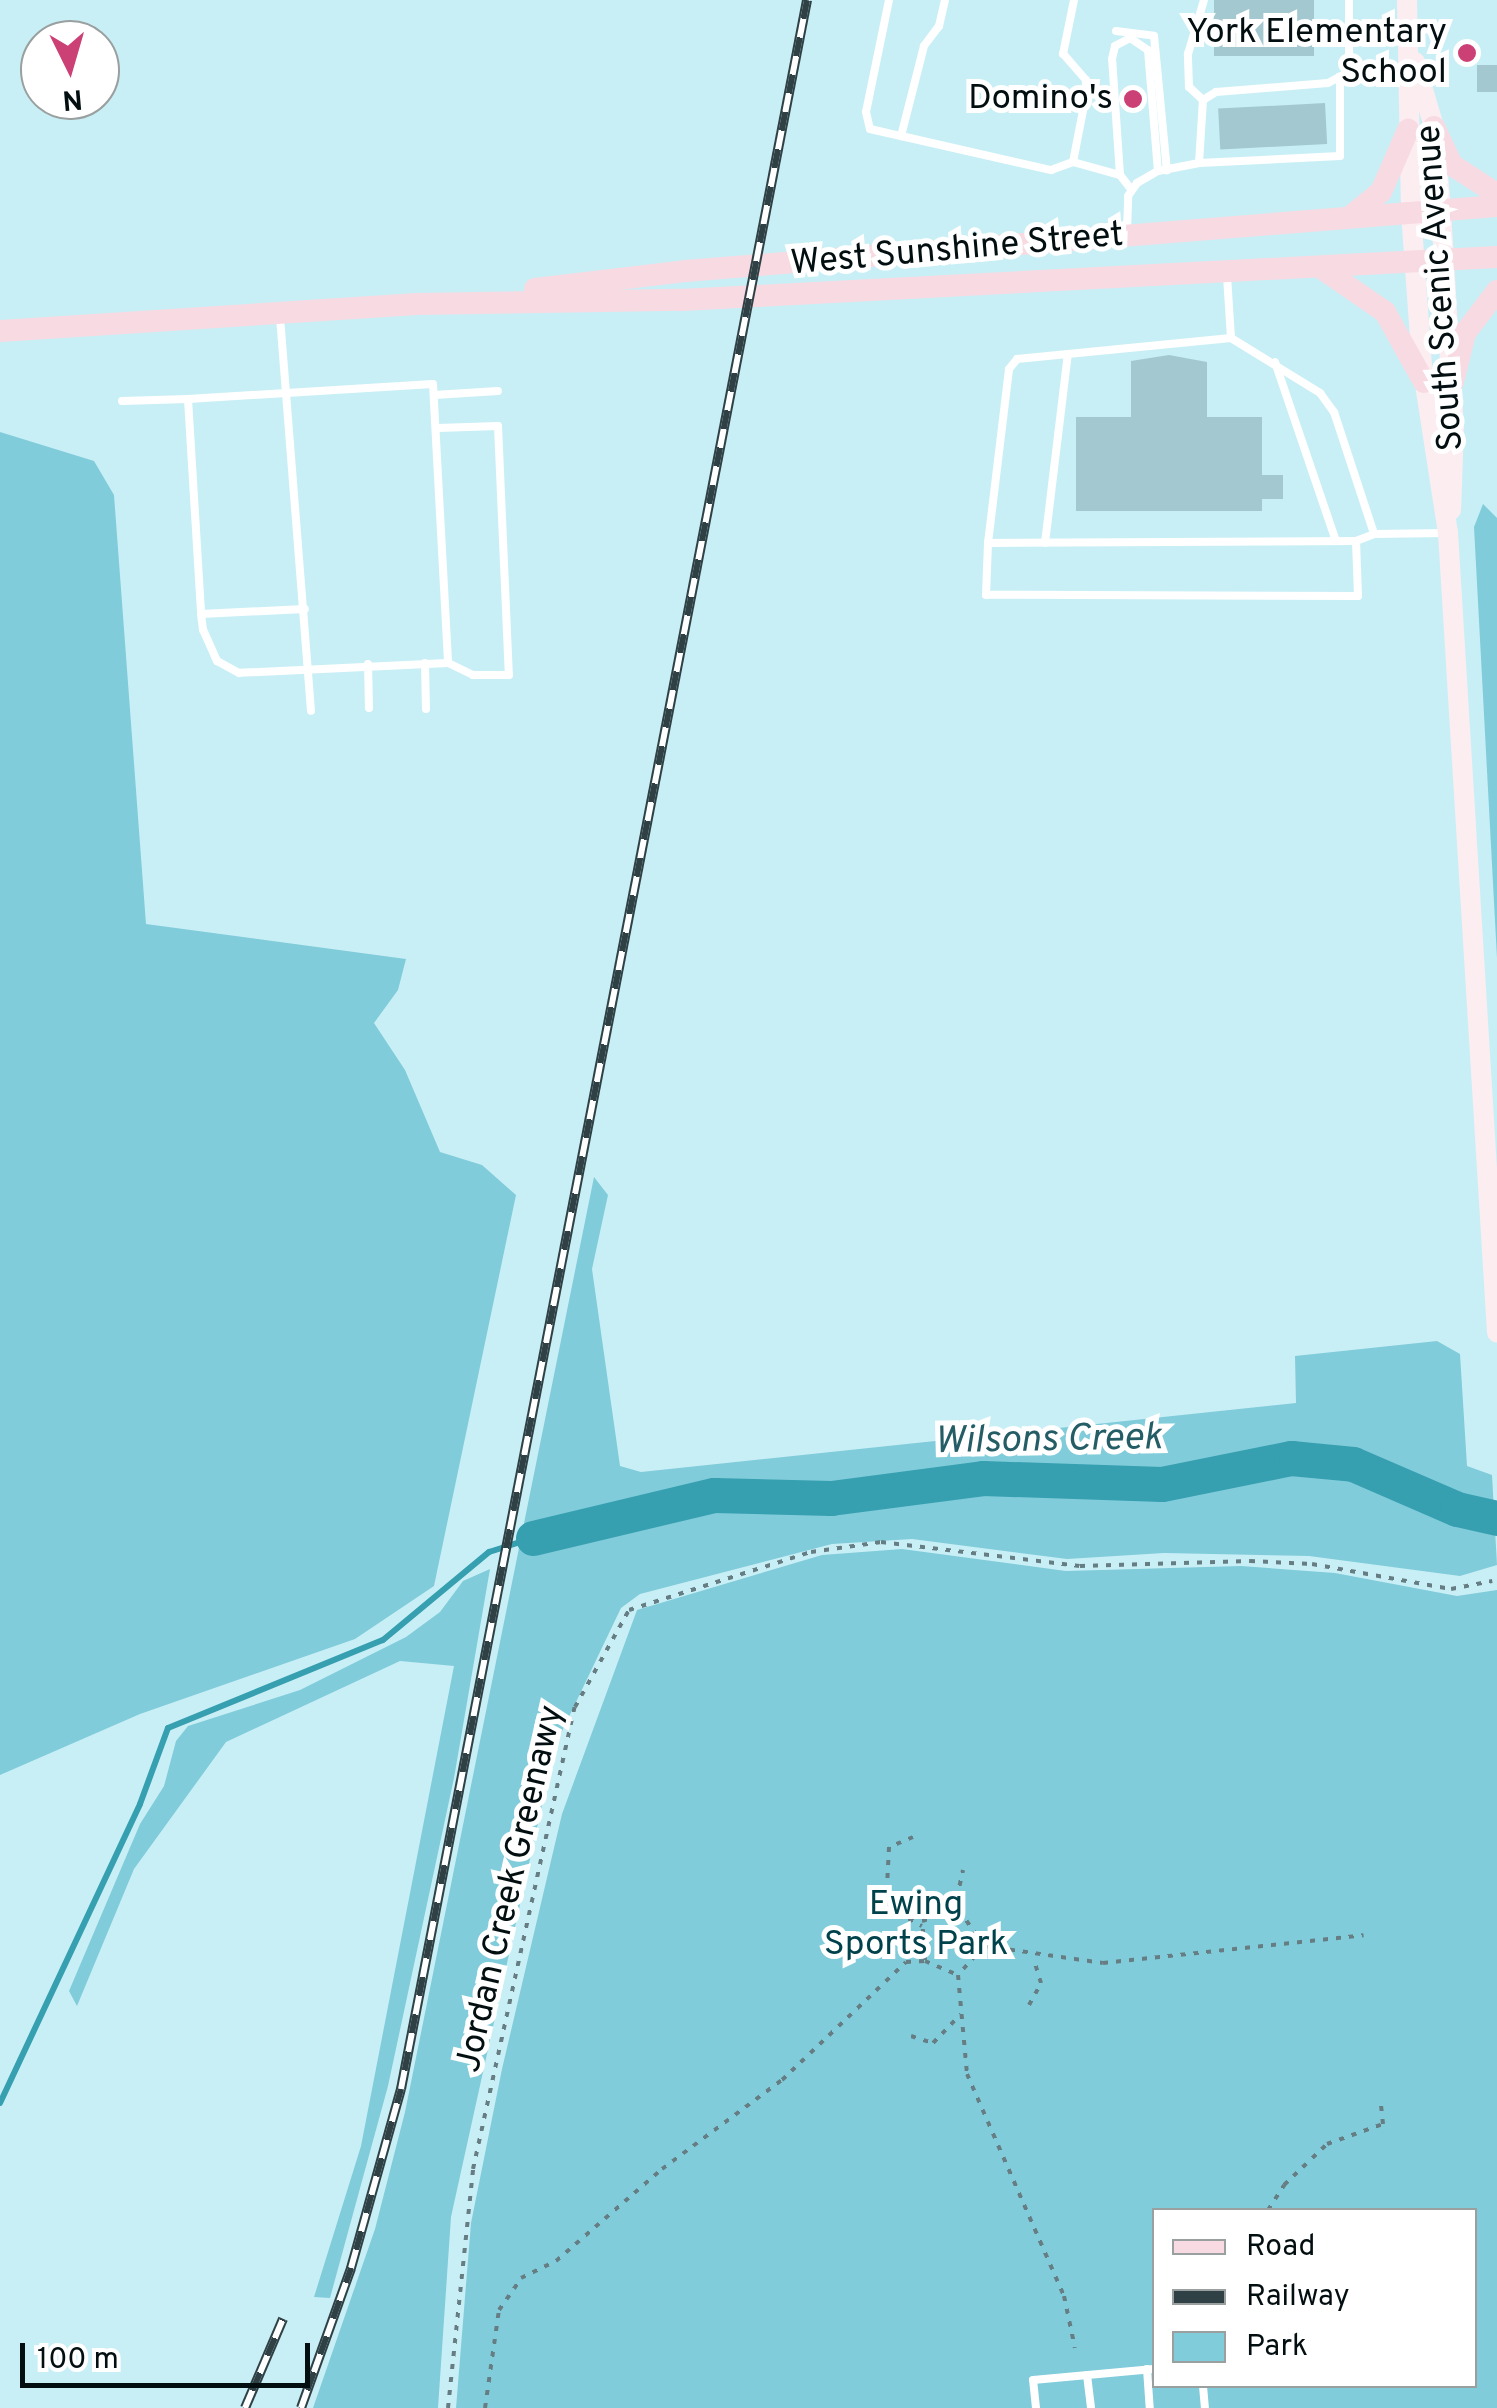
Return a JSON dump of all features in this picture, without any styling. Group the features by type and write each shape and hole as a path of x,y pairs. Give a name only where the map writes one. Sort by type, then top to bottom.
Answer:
{"main road":[{"name":"South Scenic Avenue","path":"1406,0 1414,264 1424,382 1448,533"},
{"name":"South Scenic Avenue","path":"1410,42 1434,128 1441,210 1452,382 1448,533 1497,1332"},
{"path":"1434,128 1452,165 1497,194"},
{"path":"1336,220 1364,210 1381,192 1408,130"},
{"name":"West Sunshine Street","path":"418,304 685,270 823,263 1497,206"},
{"name":"West Sunshine Street","path":"0,332 418,304 681,300 1497,258"},
{"path":"1316,267 1373,300 1406,341 1424,382"},
{"path":"1452,382 1466,333 1497,291"}],"lane":[{"path":"889,0 866,112 870,129 1052,170 1073,162 1120,175"},
{"path":"901,136 924,46 939,26 945,0"},
{"path":"1073,162 1086,80 1063,54 1074,0"},
{"path":"1200,163 1203,100 1190,86 1188,54 1204,0"},
{"path":"1203,100 1216,92 1340,78 1349,72 1349,0"},
{"path":"1116,31 1154,36 1162,170"},
{"path":"1126,236 1131,189 1120,175 1112,60 1115,46 1130,38 1148,50 1162,170"},
{"path":"1351,44 1410,42"},
{"path":"1131,189 1162,170 1200,163 1340,156 1340,78"},
{"path":"1227,271 1231,338"},
{"path":"280,312 311,711"},
{"path":"1356,541 1358,596 986,595 988,543 1009,369 1017,359 1231,338 1320,393 1334,412 1374,534"},
{"path":"1045,543 1068,354"},
{"path":"1275,362 1336,541"},
{"path":"122,402 434,384 448,663"},
{"path":"434,395 498,391"},
{"path":"188,398 201,614 217,661 239,673 448,663 472,675 509,676 498,426 438,428"},
{"path":"988,543 1356,541 1374,534 1448,533"},
{"path":"201,614 306,609"},
{"path":"426,663 426,710"},
{"path":"368,664 369,708"},
{"path":"1036,2408 1033,2380 1151,2369 1150,2408"},
{"path":"1087,2375 1091,2408"}],"path":[{"name":"Jordan Creek Greenawy","path":"448,2408 473,2169 575,1708 629,1610 811,1552 881,1542 1080,1566 1250,1561 1312,1564 1451,1589 1492,1582"},
{"path":"914,1837 889,1847 886,1906 922,1926"},
{"path":"954,1911 963,1870"},
{"path":"922,1926 954,1911"},
{"path":"954,1911 984,1946 1103,1963 1363,1935"},
{"path":"922,1926 925,1961"},
{"path":"984,1946 958,1975 966,2074 1064,2296 1075,2348"},
{"path":"1029,2004 1041,1983 1034,1960"},
{"path":"485,2408 499,2310 521,2278 556,2261 662,2169 782,2080 906,1962 925,1961 958,1975"},
{"path":"911,2036 933,2043 962,2014"},
{"path":"1269,2208 1284,2185 1327,2144 1382,2124 1381,2105"}],"green space":[{"path":"0,432 94,461 114,495 146,924 406,959 398,990 374,1023 405,1070 440,1152 482,1165 516,1195 434,1586 355,1639 140,1714 0,1775"},
{"path":"1483,504 1497,518 1497,958 1474,527"},
{"path":"594,1177 608,1195 592,1269 620,1466 641,1472 1296,1403 1295,1356 1437,1341 1460,1354 1467,1466 1492,1475 1497,1565 1460,1576 1309,1556 1164,1553 1067,1559 912,1539 832,1544 640,1594 621,1608 555,1746 451,2217 438,2408 313,2408 375,2229 405,2112"},
{"name":"Ewing Sports Park","path":"902,1549 1066,1571 1241,1566 1335,1573 1457,1596 1497,1590 1497,2408 456,2408 471,2223 502,2069 562,1814 637,1610 822,1555"},
{"path":"490,1569 454,1778 388,2086 330,2298 314,2297 361,2146 454,1666 400,1661 226,1742 134,1869 77,2006 69,1991 140,1824 164,1786 176,1741 188,1726 300,1690 406,1637 440,1612 463,1581"}],"building":[{"path":"1214,0 1314,0 1314,56 1214,56"},
{"path":"1477,65 1497,65 1497,92 1477,92"},
{"path":"1325,103 1327,144 1220,150 1218,109"},
{"path":"1169,355 1207,362 1207,417 1262,417 1262,475 1283,475 1283,499 1262,499 1262,511 1076,511 1076,417 1131,417 1131,361"}],"waterway":[{"name":"Wilsons Creek","path":"533,1538 714,1495 831,1498 983,1478 1162,1484 1291,1458 1353,1464 1457,1509 1497,1518"},
{"path":"0,2103 140,1804 168,1728 383,1640 489,1552 533,1538"}],"railway":[{"path":"301,2408 351,2268 401,2089 807,0"},
{"path":"245,2408 283,2319"}],"place":[{"name":"York Elementary School","path":"1467,53"},
{"name":"Domino's","path":"1133,99"}]}
